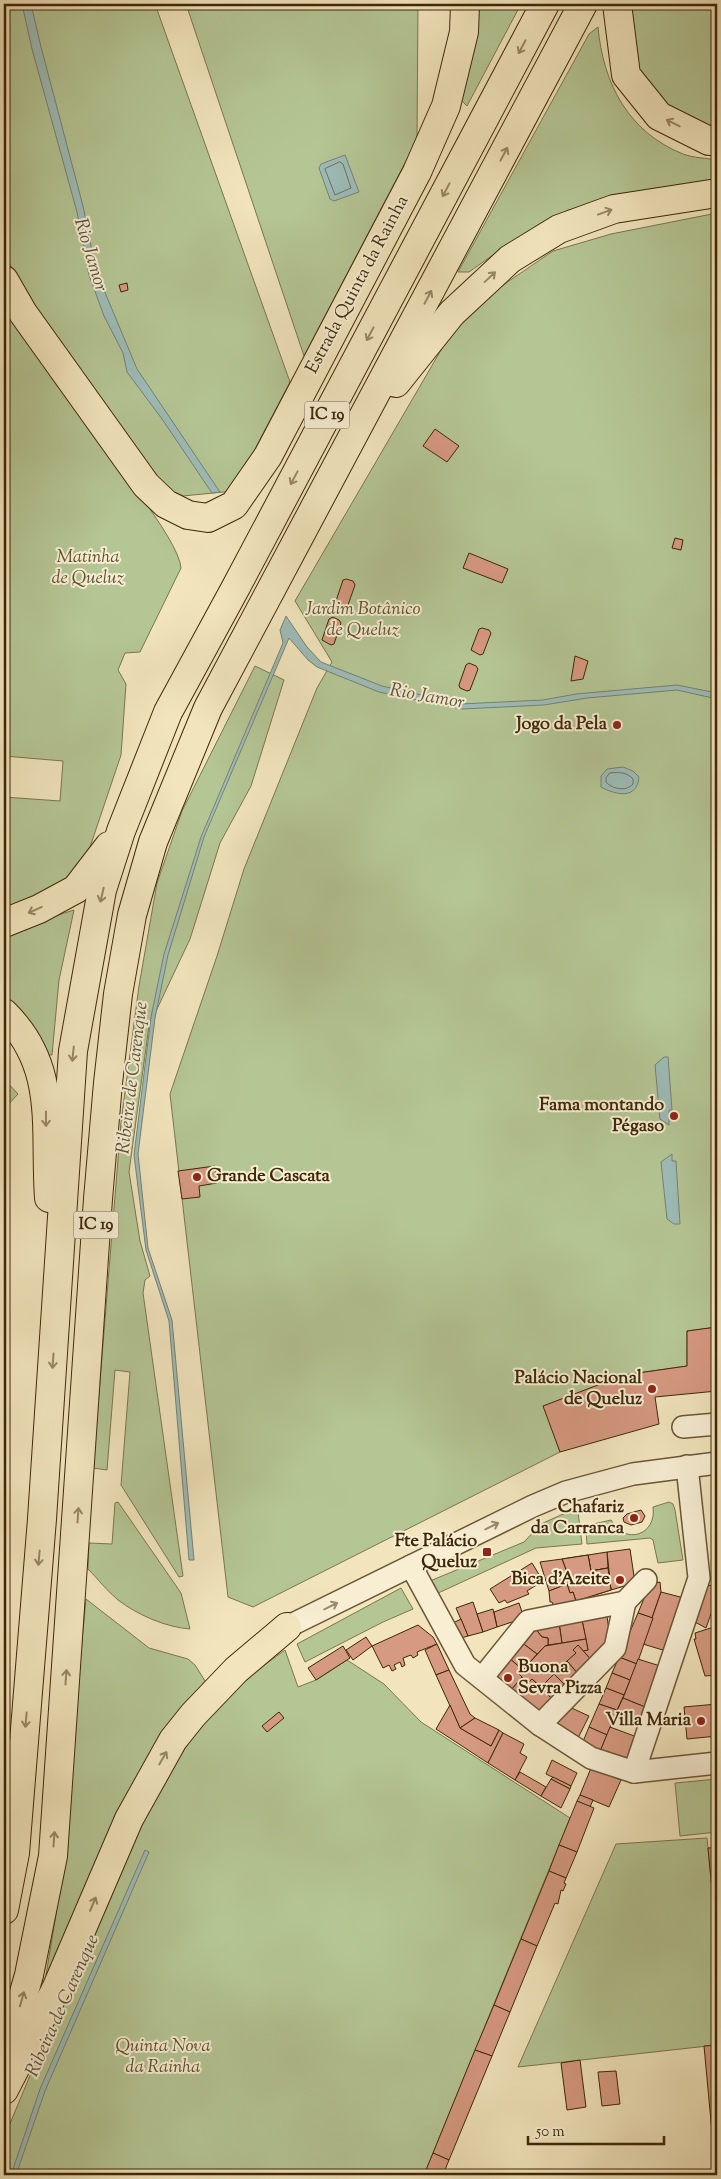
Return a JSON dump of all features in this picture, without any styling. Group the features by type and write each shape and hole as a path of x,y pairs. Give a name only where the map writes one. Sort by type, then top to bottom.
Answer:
{"main road":[{"name":"Estrada Quinta da Rainha","path":"4,280 23,313 146,485 166,504 188,515 208,518 234,505 268,456 417,172 446,106 464,32 465,4"},
{"name":"IC 19","path":"4,1910 15,1854 42,1520 72,1052 102,890 121,831 168,712 545,4"},
{"name":"IC 19","path":"4,2062 29,1975 53,1856 100,1170 118,994 132,915 152,842 208,708 583,4"},
{"path":"617,4 626,75 659,116 708,141 717,141"},
{"path":"356,433 452,313 510,259 559,229 614,208 717,193"},
{"path":"4,923 39,909 76,888 121,831"},
{"path":"4,1012 28,1042 36,1056 46,1092 46,1160 56,1312"},
{"path":"4,2090 56,1989 130,1819 173,1740 193,1715 236,1670 287,1627"}],"street":[{"path":"683,1427 717,1424"},
{"path":"287,1627 532,1506 566,1492 633,1474 717,1463"},
{"path":"634,1772 699,1578 686,1466"},
{"path":"411,1566 464,1665 540,1725 591,1758 634,1772 717,1763"},
{"path":"540,1725 614,1648 625,1602 646,1580"},
{"path":"482,1678 528,1620 625,1602"}],"green space":[{"path":"4,4 155,4 290,382 233,491 183,496 158,485 22,287 4,253"},
{"path":"186,4 418,4 417,140 304,356"},
{"path":"476,4 521,4 467,106 461,100"},
{"path":"625,4 717,4 717,131 686,121 651,94 640,79"},
{"path":"598,27 601,48 613,86 633,119 647,133 664,145 683,154 717,160 717,182 568,210 514,240 469,272 458,272 589,34"},
{"name":"Jardim Botânico de Queluz","path":"717,213 717,1327 687,1331 687,1366 624,1375 544,1406 560,1452 253,1607 228,1597 170,1094 217,956 244,869 317,688 332,662 295,601 448,338 487,296 553,251 611,234"},
{"name":"Matinha de Queluz","path":"4,291 57,378 100,442 157,519 169,538 181,568 140,652 125,653 118,670 126,684 121,755 89,850 70,877 46,894 4,911 4,797 60,801 63,761 4,756"},
{"path":"255,666 284,680 251,786 220,843 190,939 149,1026 129,1172 140,1241 150,1276 145,1280 143,1293 183,1576 179,1577 121,1485 130,1372 115,1370 107,1470 93,1468 121,1122 139,986 157,883 182,811"},
{"path":"74,910 59,980 52,1055 48,1055 4,1002 4,932"},
{"path":"4,1079 18,1094 4,1109"},
{"path":"118,1502 181,1593 190,1629 171,1626 134,1611 114,1596 88,1569 89,1543 112,1544 115,1503"},
{"path":"669,1502 673,1504 675,1510 683,1560 658,1563 653,1540 650,1538 587,1544 586,1531 589,1525 611,1520 624,1533 631,1535 639,1534 650,1524 653,1517 653,1507"},
{"path":"572,1510 578,1512 582,1544 536,1548 436,1594 430,1581 524,1542 541,1524"},
{"path":"401,1588 413,1609 383,1622 305,1662 297,1644"},
{"path":"86,1599 149,1648 188,1659 195,1665 207,1684 51,1973 46,1975 56,1914"},
{"name":"Quinta Nova da Rainha","path":"285,1650 298,1687 316,1680 347,1660 384,1684 421,1722 570,1818 424,2175 4,2175 4,2138 64,1994 159,1787 192,1738 228,1695"},
{"path":"717,1779 717,1832 680,1836 675,1783"},
{"path":"707,1838 717,1942 717,2045 518,2067 616,1844"}],"water":[{"name":"Rio Jamor","path":"22,4 31,4 83,206 96,271 137,369 220,492 212,493 162,419 127,372 123,353 104,316 89,275 77,212 32,49"},
{"path":"345,155 359,192 334,201 330,199 319,168 321,164"},
{"name":"Rio Jamor","path":"286,616 307,647 321,662 382,686 461,704 543,700 576,694 677,685 717,693 717,699 677,690 587,698 544,705 462,709 379,692 317,667 308,660 289,638 204,837 168,955 155,1018 138,1154 148,1248 172,1320 194,1560 189,1560 169,1321 146,1250 134,1155 151,1017 164,954 201,837 283,643 280,630"},
{"path":"623,767 633,771 639,777 634,789 625,794 601,787 601,776 607,769"},
{"path":"664,1057 668,1057 672,1110 669,1110 669,1125 660,1119 655,1065"},
{"path":"672,1154 672,1161 676,1161 680,1224 674,1224 667,1219 661,1162"},
{"path":"145,1850 149,1852 45,2091 16,2175 11,2175 40,2089"}],"building":[{"path":"127,283 128,290 121,292 119,285"},
{"path":"435,429 459,446 447,462 423,446"},
{"path":"675,538 683,540 681,550 672,548"},
{"path":"469,553 508,569 502,583 463,568"},
{"path":"343,580 353,581 355,585 348,605 344,606 336,601"},
{"path":"333,617 341,623 334,644 331,645 322,640 329,619"},
{"path":"479,629 489,630 491,633 483,654 480,655 471,650"},
{"path":"575,656 588,661 583,679 571,681"},
{"path":"469,663 478,669 470,690 467,691 460,688 459,685 466,665"},
{"name":"Grande Cascata","path":"215,1166 217,1183 199,1186 200,1197 182,1199 178,1171"},
{"name":"Palácio Nacional de Queluz","path":"717,1327 717,1391 655,1397 659,1424 560,1452 543,1406 624,1375 687,1366 687,1331"},
{"name":"Chafariz da Carranca","path":"641,1510 645,1516 642,1522 631,1525 624,1522 623,1518 627,1514"},
{"path":"630,1549 635,1583 611,1590 607,1552"},
{"path":"607,1552 608,1568 591,1571 588,1555"},
{"path":"588,1555 591,1571 608,1568 611,1590 576,1601 573,1592 570,1593 567,1584 571,1583 562,1559"},
{"path":"588,1555 591,1571 608,1568 611,1590 576,1601 573,1592 570,1593 567,1584 571,1583 562,1559"},
{"path":"562,1559 571,1583 549,1591 540,1562"},
{"path":"532,1563 543,1581 527,1591 529,1594 507,1603 505,1600 499,1603 490,1589"},
{"path":"660,1582 661,1592 652,1618 638,1613 650,1584"},
{"path":"567,1584 570,1593 573,1592 576,1601 555,1608 552,1602 550,1602 549,1591"},
{"path":"717,1584 717,1611 712,1611 706,1628 695,1622 707,1586"},
{"path":"661,1592 684,1598 666,1651 643,1644"},
{"path":"473,1602 483,1632 468,1636 456,1608"},
{"path":"519,1603 524,1618 497,1627 494,1612"},
{"path":"493,1609 497,1627 483,1632 477,1614"},
{"path":"638,1613 653,1618 637,1664 619,1657"},
{"path":"607,1616 611,1645 593,1662 583,1651 588,1650 582,1620"},
{"path":"461,1619 468,1636 458,1639 449,1625"},
{"path":"582,1620 586,1639 562,1643 559,1623"},
{"path":"559,1623 562,1643 548,1645 548,1638 542,1637 534,1627"},
{"path":"418,1625 433,1637 437,1644 417,1652 418,1655 413,1658 411,1655 403,1658 405,1665 402,1667 400,1662 394,1665 396,1669 392,1671 389,1665 383,1668 372,1646"},
{"path":"717,1626 717,1675 705,1676 694,1639 696,1639 695,1633"},
{"path":"534,1627 542,1637 548,1638 548,1645 537,1654 521,1642"},
{"path":"366,1637 372,1646 353,1660 346,1650"},
{"path":"586,1639 588,1650 583,1651 578,1645 573,1650 576,1653 541,1687 532,1679 528,1683 519,1674 545,1646"},
{"path":"521,1642 537,1654 523,1670 509,1658"},
{"path":"437,1644 449,1670 436,1675 425,1650"},
{"path":"578,1645 593,1662 579,1675 567,1661 576,1653 573,1650"},
{"path":"343,1646 350,1658 316,1680 308,1668"},
{"path":"619,1657 637,1664 630,1680 612,1673"},
{"path":"509,1658 523,1670 519,1674 522,1677 512,1689 496,1675"},
{"path":"638,1659 660,1666 645,1707 623,1698"},
{"path":"567,1661 579,1675 567,1687 554,1674"},
{"path":"449,1670 470,1714 475,1718 460,1728 436,1675"},
{"path":"612,1673 630,1680 624,1695 606,1688"},
{"path":"554,1674 567,1687 553,1700 541,1687"},
{"path":"522,1677 528,1683 532,1679 553,1700 539,1713 512,1689"},
{"path":"606,1688 624,1695 617,1710 599,1704"},
{"path":"623,1698 645,1707 639,1724 615,1715"},
{"path":"599,1704 617,1710 607,1735 589,1727"},
{"name":"Villa Maria","path":"717,1704 717,1736 687,1739 684,1707"},
{"path":"450,1705 460,1728 491,1746 499,1730 503,1733 488,1763 436,1729"},
{"path":"565,1705 589,1716 578,1738 555,1727"},
{"path":"279,1712 284,1718 267,1732 262,1726"},
{"path":"475,1718 499,1730 491,1746 460,1728"},
{"path":"589,1727 607,1735 599,1754 582,1744"},
{"path":"610,1727 637,1737 628,1762 599,1754"},
{"path":"503,1733 524,1744 520,1753 527,1757 515,1780 488,1763"},
{"path":"552,1760 577,1773 571,1786 546,1774"},
{"path":"591,1768 621,1780 609,1807 580,1795"},
{"path":"520,1772 546,1787 541,1796 515,1780"},
{"path":"553,1777 571,1786 570,1789 551,1779"},
{"path":"551,1779 570,1789 561,1808 541,1796"},
{"path":"580,1795 593,1800 590,1807 577,1801"},
{"path":"577,1801 594,1808 577,1852 559,1845"},
{"path":"559,1845 577,1852 566,1878 549,1871"},
{"path":"717,1847 717,1942 708,1848"},
{"path":"549,1871 566,1878 564,1883 566,1884 563,1891 561,1890 558,1904 555,1903 537,1946 521,1939"},
{"path":"521,1939 537,1946 510,2012 494,2005"},
{"path":"494,2005 510,2012 492,2056 475,2050"},
{"path":"717,2045 717,2154 714,2154 704,2046"},
{"path":"475,2050 492,2056 449,2160 433,2153"},
{"path":"580,2060 586,2107 567,2110 561,2063"},
{"path":"616,2071 620,2104 602,2106 598,2072"},
{"path":"433,2153 449,2160 443,2175 424,2175"}],"place":[{"name":"Jogo da Pela","path":"617,725"},
{"name":"Fama montando Pégaso","path":"674,1116"},
{"name":"Grande Cascata","path":"197,1177"},
{"name":"Palácio Nacional de Queluz","path":"652,1389"},
{"name":"Chafariz da Carranca","path":"634,1518"},
{"name":"Fte Palácio Queluz","path":"487,1552"},
{"name":"Bica d'Azeite","path":"620,1580"},
{"name":"Buona Sevra Pizza","path":"508,1678"},
{"name":"Villa Maria","path":"701,1721"}],"water label":[{"name":"Ribeira de Carenque","path":"133,1078"},
{"name":"Ribeira de Carenque","path":"63,2006"}]}
